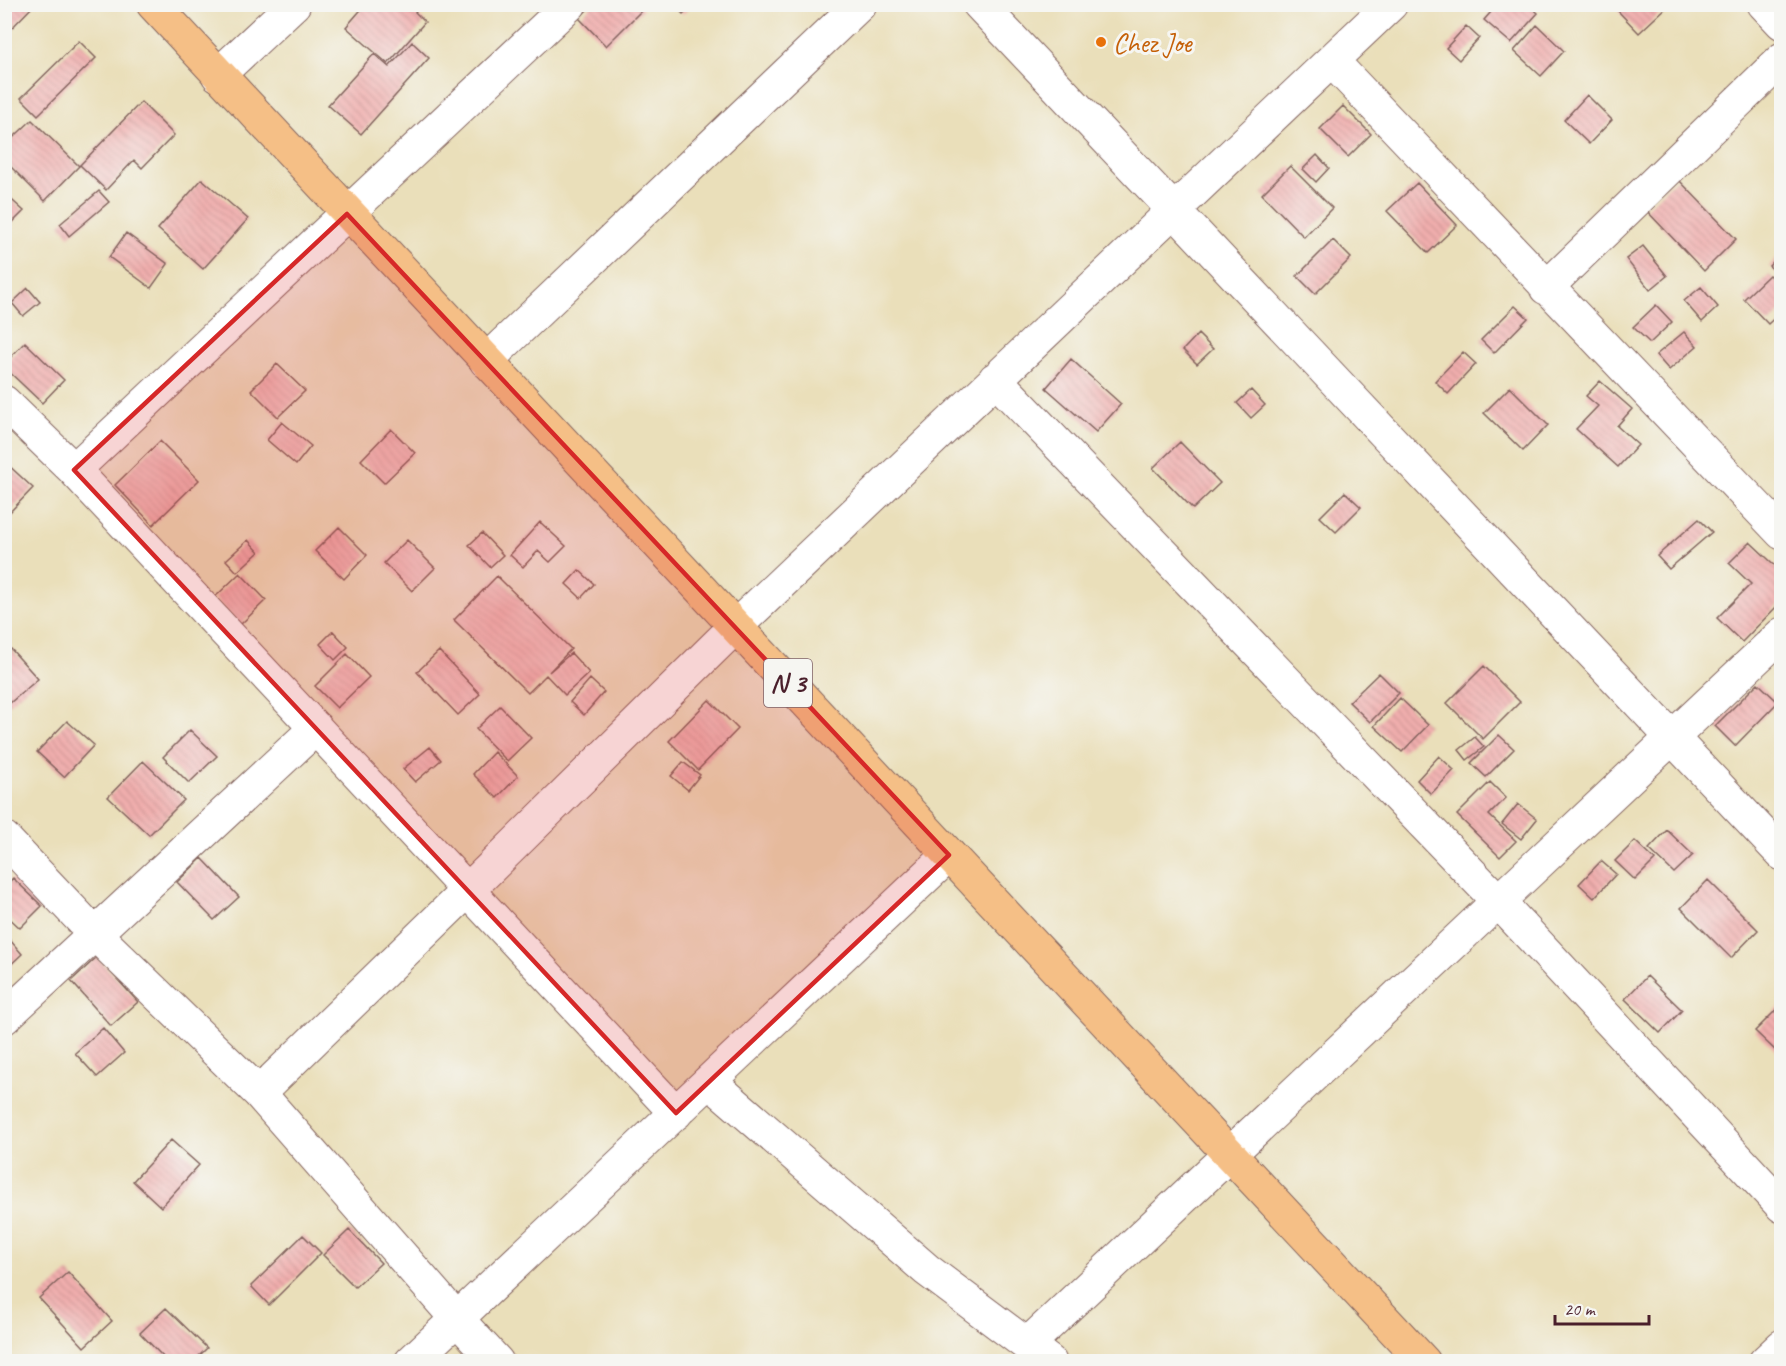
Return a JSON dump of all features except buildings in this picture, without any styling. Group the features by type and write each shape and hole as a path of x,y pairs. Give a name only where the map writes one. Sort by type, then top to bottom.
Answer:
{"main road":[{"name":"N 3","path":"153,4 347,214 1424,1362"}],"street":[{"path":"218,75 294,4"},
{"path":"74,470 570,4"},
{"path":"486,361 860,4"},
{"path":"979,4 1782,854"},
{"path":"259,1093 735,627 1175,211 1390,4"},
{"path":"1764,4 1782,23"},
{"path":"1546,288 1782,59"},
{"path":"1332,61 1782,533"},
{"path":"995,379 1497,900 1782,1206"},
{"path":"4,402 74,470 676,1113"},
{"path":"709,1081 927,1270 1039,1353 1229,1154 1782,634"},
{"path":"4,1018 316,728"},
{"path":"4,838 95,934 259,1093 497,1362"},
{"path":"411,1362 949,855"},
{"path":"1765,1362 1782,1346"}],"highlighted area":[{"path":"347,214 949,855 676,1113 74,470"}],"place":[{"name":"Chez Joe","path":"1101,42"}]}
